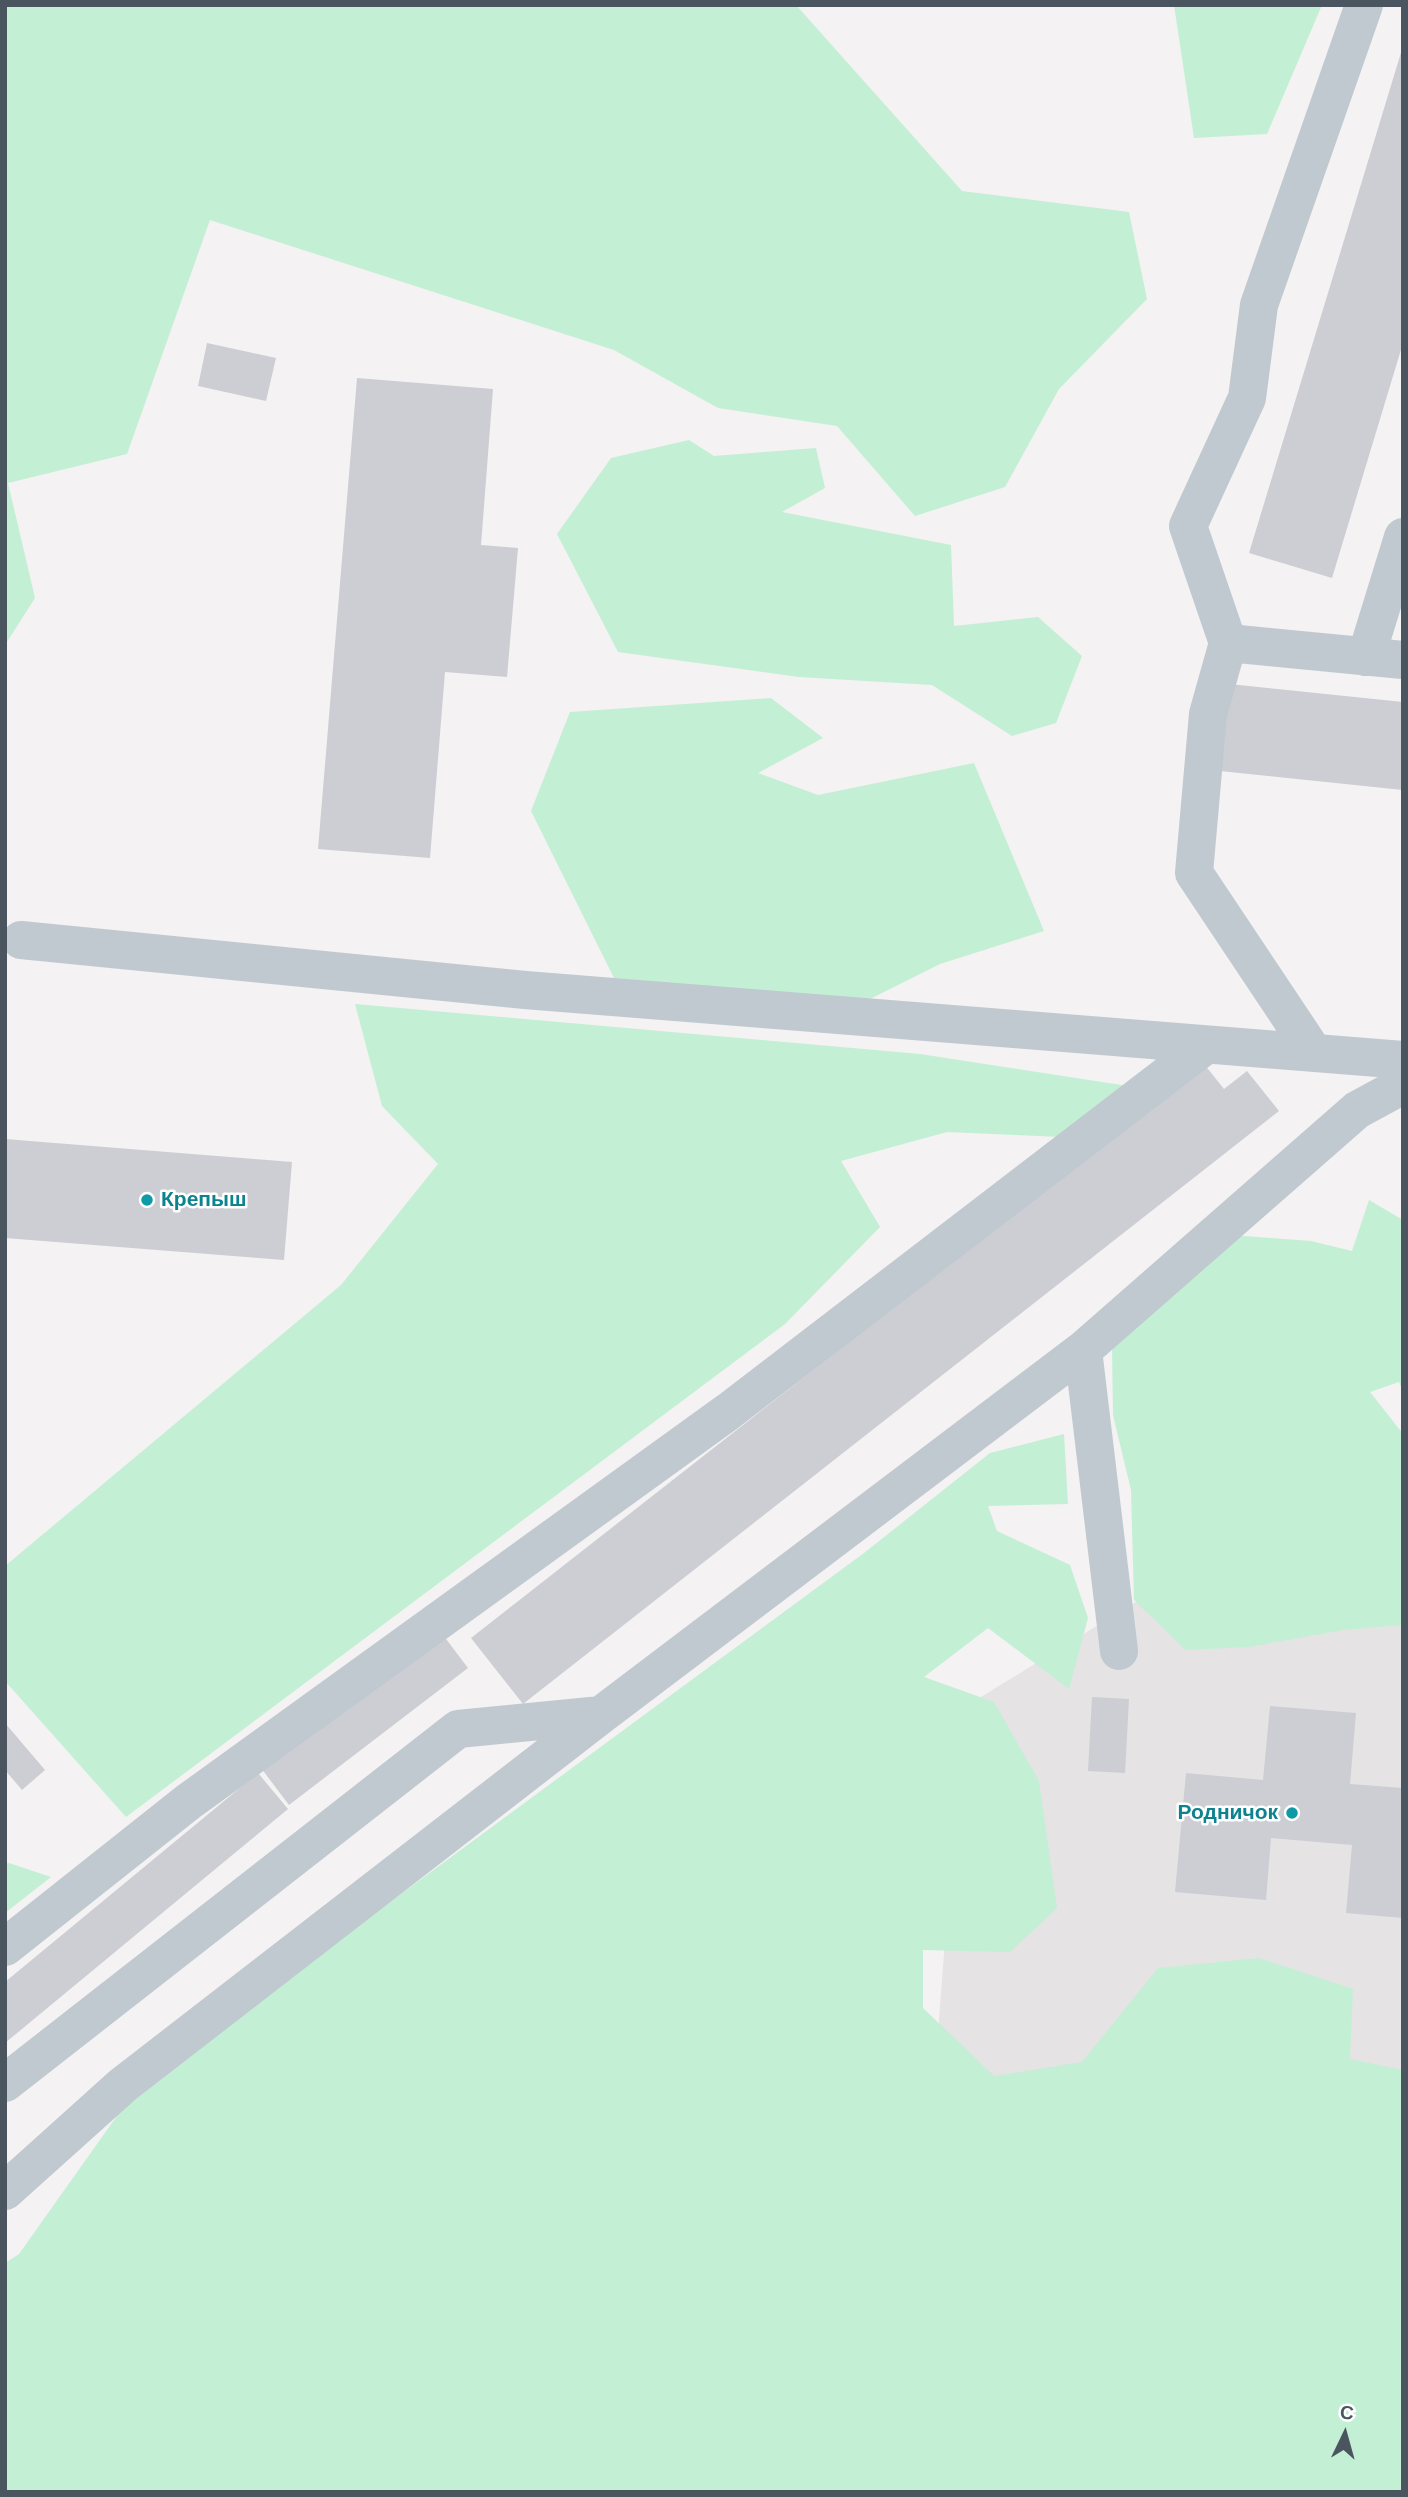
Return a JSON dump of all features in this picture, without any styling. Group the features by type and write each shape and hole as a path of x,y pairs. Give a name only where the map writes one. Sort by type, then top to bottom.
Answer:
{"lane":[{"path":"1314,1052 1194,873 1208,715 1228,643 1188,526 1247,398 1259,305 1364,5"},
{"path":"1366,657 1403,537"},
{"path":"1228,643 1403,660"},
{"path":"21,940 525,990 1403,1060"},
{"path":"5,1947 188,1802 729,1411 1206,1045"},
{"path":"5,2191 123,2085 601,1715 1083,1350 1357,1110 1403,1085"},
{"path":"1083,1350 1119,1651"},
{"path":"5,2083 458,1729 601,1715"}],"shaded area":[{"path":"1403,1438 1403,2191 934,2084 963,1708"}],"green space":[{"path":"5,5 796,5 962,191 1129,212 1147,299 1059,389 1005,487 915,516 837,426 718,408 614,350 210,220 127,454 8,483 35,598 5,645"},
{"path":"1174,5 1322,5 1267,134 1194,138"},
{"path":"689,440 714,456 816,448 825,488 782,512 951,545 954,626 1038,617 1082,656 1056,723 1012,736 932,685 799,677 618,652 557,534 611,458"},
{"path":"771,698 823,738 758,773 818,795 974,763 1044,931 940,964 866,1001 614,978 531,811 570,712"},
{"path":"355,1004 920,1054 1128,1086 1061,1137 947,1132 841,1161 880,1227 785,1324 126,1817 5,1681 5,1566 341,1285 438,1164 382,1106"},
{"path":"1369,1200 1403,1220 1403,1391 1399,1382 1370,1392 1403,1434 1403,1625 1343,1630 1249,1647 1186,1650 1134,1600 1131,1490 1113,1415 1112,1348 1218,1234 1311,1241 1352,1251"},
{"path":"1064,1434 1068,1504 988,1506 997,1531 1070,1565 1088,1618 1069,1689 988,1628 924,1677 994,1702 1039,1781 1057,1908 1010,1952 923,1950 923,2008 994,2076 1082,2062 1158,1968 1259,1958 1353,1989 1350,2059 1403,2070 1403,2492 5,2492 5,2263 19,2254 136,2089 864,1553 990,1453"},
{"path":"5,1864 51,1877 5,1913"}],"building":[{"path":"1403,46 1403,343 1332,578 1249,553"},
{"path":"207,343 276,358 266,401 198,386"},
{"path":"357,378 493,389 481,545 518,548 507,677 445,672 430,858 318,849"},
{"path":"1229,684 1403,702 1403,790 1220,771"},
{"path":"1204,1064 1224,1089 1247,1071 1279,1111 523,1704 471,1638"},
{"name":"Крепыш","path":"5,1139 292,1162 284,1260 5,1238"},
{"path":"440,1631 468,1668 289,1805 261,1768"},
{"path":"1092,1697 1129,1699 1125,1773 1088,1771"},
{"name":"Родничок","path":"1270,1706 1356,1713 1350,1784 1403,1788 1403,1918 1346,1913 1352,1845 1271,1838 1266,1900 1175,1892 1186,1773 1263,1780"},
{"path":"5,1723 45,1770 22,1790 5,1770"},
{"path":"258,1773 288,1809 5,2043 5,1982"}],"place":[{"name":"Крепыш","path":"147,1200"},
{"name":"Родничок","path":"1292,1813"}]}
